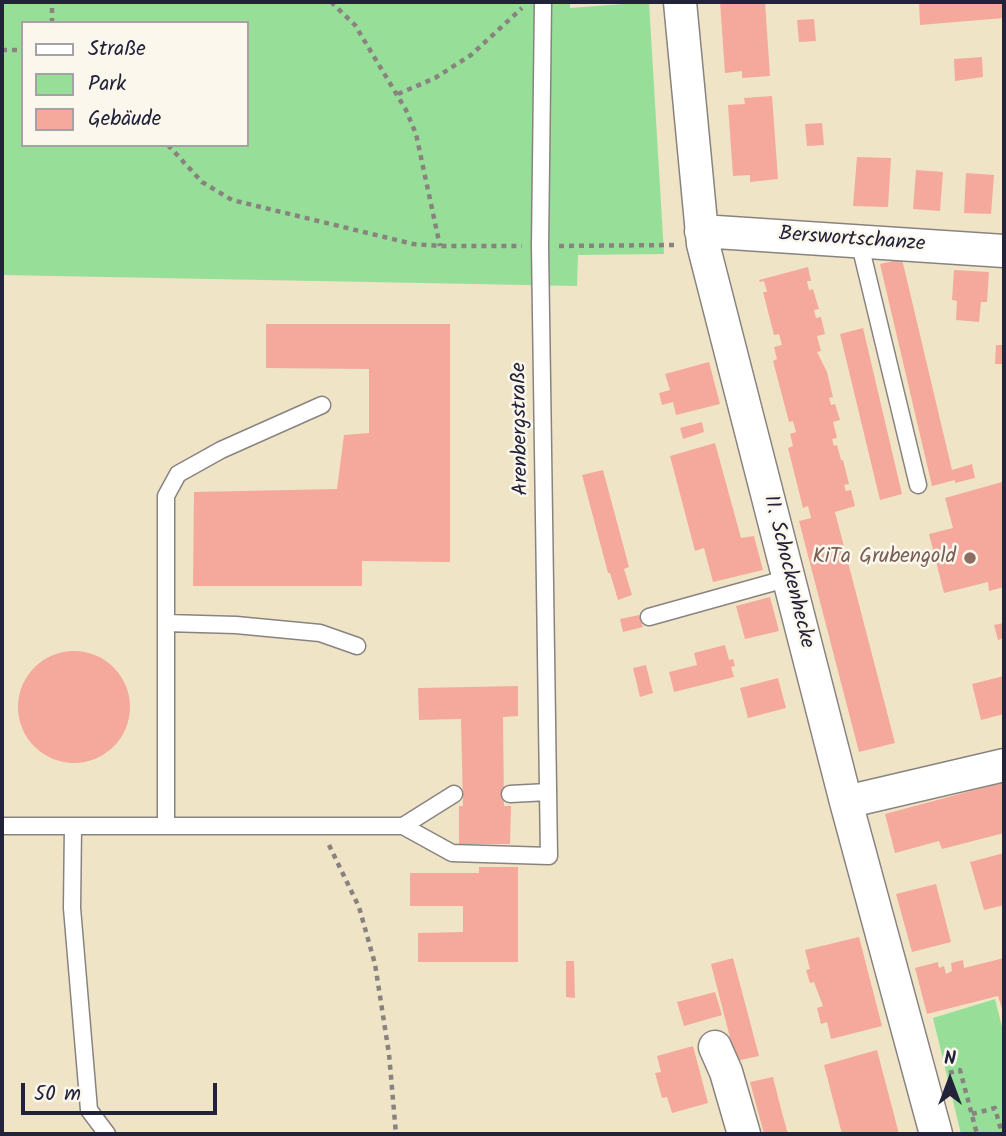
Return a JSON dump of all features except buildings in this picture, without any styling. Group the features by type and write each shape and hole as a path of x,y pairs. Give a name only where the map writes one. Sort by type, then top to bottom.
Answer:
{"street":[{"name":"II. Schockenhecke","path":"680,2 702,238 846,802 936,1134"},
{"name":"Berswortschanze","path":"702,238 861,242 1004,251"},
{"path":"846,802 1004,765"},
{"path":"715,1046 726,1072 744,1134"}],"lane":[{"name":"Arenbergstraße","path":"403,826 452,853 549,856 540,246 543,2"},
{"path":"861,242 918,485"},
{"path":"166,825 166,496 178,474 221,450 322,405"},
{"path":"649,617 789,578"},
{"path":"166,623 236,625 320,633 357,646"},
{"path":"510,794 548,792"},
{"path":"2,826 403,826 454,794"},
{"path":"73,826 72,908 89,1110 107,1134"}],"path":[{"path":"52,2 52,21"},
{"path":"331,2 355,25 398,94 416,134 440,246"},
{"path":"398,94 435,78 471,55 525,5"},
{"path":"2,50 21,50"},
{"path":"169,147 202,182 232,200 413,244 540,246 702,238"},
{"path":"318,826 359,907 375,964 389,1054 396,1134"},
{"path":"921,1081 960,1070 977,1134"},
{"path":"972,1114 995,1108 1002,1134"}],"green space":[{"path":"2,2 570,2 570,8 649,2 664,254 578,255 577,286 2,275"},
{"path":"995,999 1004,1035 1004,1134 961,1134 933,1018"}],"place":[{"name":"KiTa Grubengold","path":"970,558"}]}
